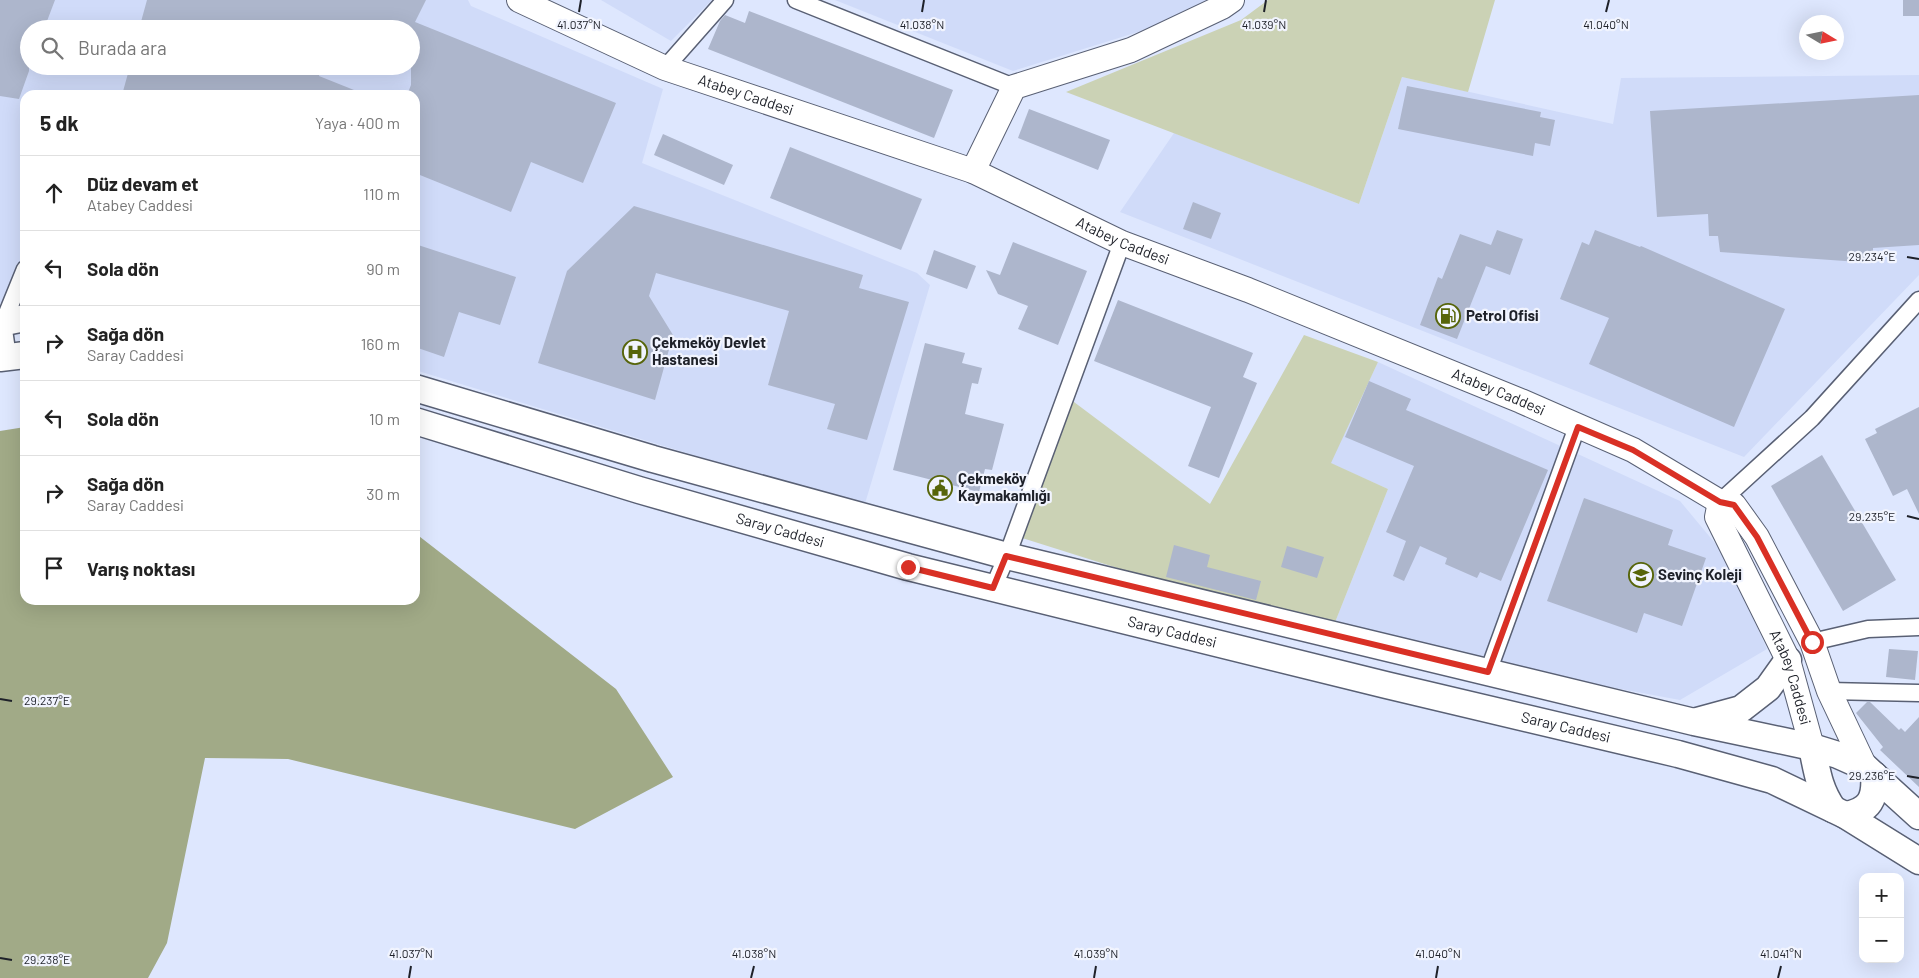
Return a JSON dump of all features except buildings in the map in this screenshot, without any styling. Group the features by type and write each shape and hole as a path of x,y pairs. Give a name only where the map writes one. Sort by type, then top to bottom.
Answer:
{"main road":[{"name":"Atabey Caddesi","path":"519,0 665,68 973,171 1122,244 1248,290 1521,401 1633,450 1720,502 1734,505 1757,537 1812,642 1830,691 1864,768"},
{"path":"973,171 1014,87 1132,50 1223,2"},
{"path":"420,389 652,459 1006,556 1694,722 1812,747 1864,768 1919,816"},
{"name":"Saray Caddesi","path":"420,423 648,492 908,567 1386,685 1678,754 1772,780 1839,812 1919,861"},
{"name":"Atabey Caddesi","path":"1720,502 1717,516 1788,660 1812,747"},
{"path":"1694,722 1741,709 1768,688 1788,660"},
{"path":"1812,747 1819,783 1824,796 1839,812 1856,813 1869,804 1875,790 1864,768"},
{"path":"1819,783 1828,772 1839,764 1864,768"}],"street":[{"path":"665,68 725,0"},
{"path":"796,0 1014,87"},
{"path":"993,588 1122,244"},
{"path":"11,356 9,321 20,285"},
{"path":"1720,502 1812,418 1919,300"},
{"path":"1488,672 1578,427"},
{"path":"1812,642 1868,630 1919,626"},
{"path":"1830,691 1919,692"}],"shaded area":[{"path":"0,0 468,0 471,6 663,89 642,163 917,273 930,285 864,507 420,372 420,90 20,90 20,298 0,303"},
{"path":"601,0 712,0 671,41"},
{"path":"835,0 1210,0 1170,22 1013,71"},
{"path":"1268,0 1495,0 1468,92 1402,77 1359,204 1066,92 1241,20"},
{"path":"1919,75 1919,275 1744,457 1120,212 1174,133 1359,204 1402,77 1613,124 1621,78"},
{"path":"1304,335 1378,362 1331,463 1388,489 1330,635 1019,537 1062,393 1210,504"},
{"path":"1378,362 1680,501 1724,554 1767,649 1680,700 1330,635 1388,489 1330,463"},
{"path":"20,428 20,605 420,605 420,537 616,689 673,777 575,829 288,759 205,758 167,943 148,978 0,978 0,431"}],"place":[{"name":"Petrol Ofisi","path":"1448,316"},
{"name":"Çekmeköy Devlet Hastanesi","path":"635,352"},
{"name":"Çekmeköy Kaymakamlığı","path":"940,488"},
{"name":"Sevinç Koleji","path":"1641,575"}],"route":[{"path":"908,567 993,588 1006,556 1488,672 1578,427 1633,450 1720,502 1734,505 1757,537 1812,642"}]}
